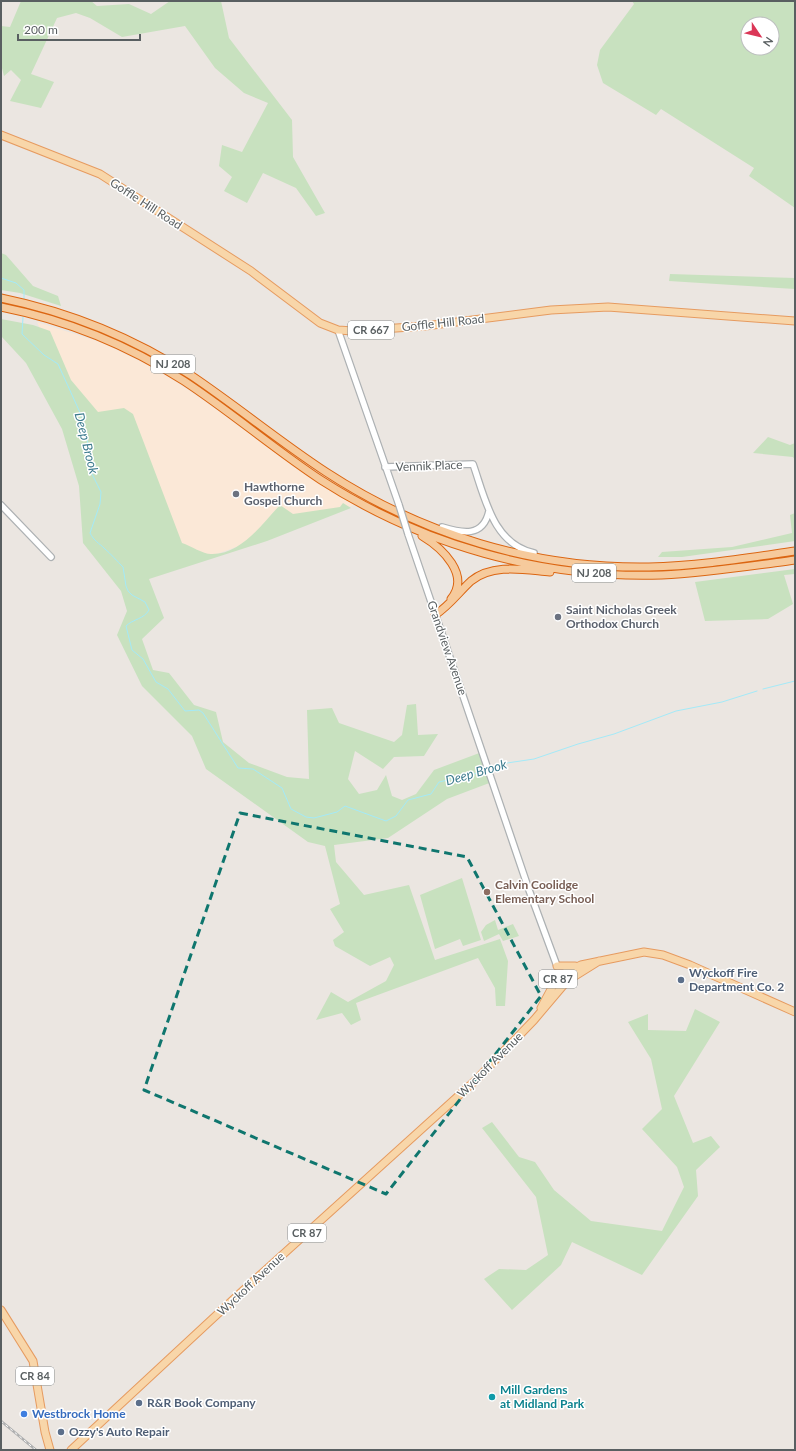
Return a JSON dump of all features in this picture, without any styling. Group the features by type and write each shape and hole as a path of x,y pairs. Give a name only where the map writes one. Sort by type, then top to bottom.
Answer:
{"highway":[{"name":"NJ 208","path":"1,298 40,307 76,319 112,333 152,352 204,384 324,471 363,495 404,515 445,532 486,545 529,556 574,563 632,567 675,566 795,551"},
{"name":"NJ 208","path":"1,307 77,328 108,340 148,360 199,391 320,479 399,523 456,545 498,557 543,567 601,574 675,574 795,560"},
{"path":"399,523 441,550 449,558 456,572 457,583 454,594 435,615"},
{"path":"435,615 443,610 472,580 497,570 601,574"}],"main road":[{"name":"Goffle Hill Road","path":"1,135 100,174 251,271 320,323 338,330 353,331 425,326 551,310 608,307 795,320"},
{"name":"Wyckoff Avenue","path":"535,1019 556,980 563,974 581,965 635,953 663,955 690,965 795,1012"},
{"name":"Wyckoff Avenue","path":"71,1450 242,1292 450,1105 535,1019 567,980 599,961"},
{"path":"557,966 581,965"},
{"path":"557,966 567,980"},
{"name":"CR 84","path":"1,1310 32,1361 44,1432 50,1450"}],"street":[{"name":"Grandview Avenue","path":"338,330 557,966"},
{"name":"Vennik Place","path":"386,467 473,464 489,511"},
{"path":"1,505 51,557"},
{"path":"404,515 452,530 468,532 481,526 489,511"},
{"path":"489,511 502,534 513,546 528,552 574,563"}],"highlighted area":[{"path":"240,813 467,857 541,996 386,1194 144,1090"}],"shaded area":[{"path":"37,322 103,343 160,371 202,399 304,473 354,505 149,578"}],"green space":[{"path":"21,1 91,1 97,6 129,4 151,14 170,1 221,1 229,38 292,120 293,157 325,213 316,216 296,188 263,173 247,203 224,191 232,177 219,166 222,145 242,152 268,103 244,93 215,68 185,26 122,37 90,18 76,13 57,18 31,74 54,82 41,108 10,101 21,80 11,70 4,76 1,64 1,26 10,27"},
{"path":"632,1 795,1 795,208 749,176 754,168 661,109 656,115 603,83 597,65 600,50 634,4"},
{"path":"1,253 6,255 33,286 58,296 61,306 20,293 1,290"},
{"path":"670,274 795,278 795,289 669,281"},
{"path":"1,319 33,325 50,331 71,380 98,412 124,408 133,414 182,543 208,554 222,553 241,544 250,537 280,505 293,514 340,507 343,503 351,508 267,541 149,579 164,618 142,639 153,670 169,673 194,705 216,712 223,742 249,763 287,777 309,779 307,710 332,708 339,723 394,742 402,735 407,705 416,704 418,735 438,734 424,756 394,757 383,769 355,751 348,779 359,794 377,790 386,775 392,796 402,800 416,794 434,770 482,752 492,782 447,799 388,838 334,845 336,862 364,895 409,885 435,960 500,939 508,961 505,1006 496,1006 495,988 478,958 356,1003 361,1020 351,1025 342,1013 316,1020 331,992 348,1002 386,981 394,965 390,957 370,966 335,946 333,940 344,932 330,909 340,904 325,846 308,842 206,769 192,736 142,686 117,635 127,611 121,591 83,543 79,486 62,429 26,363 1,336"},
{"path":"768,437 790,445 795,443 795,460 793,457 753,453"},
{"path":"795,513 795,541 682,557 658,557 662,552 732,547 792,533 790,515"},
{"path":"795,569 795,574 784,575 793,604 768,619 705,621 695,582"},
{"path":"462,878 481,940 463,946 460,939 435,949 420,895"},
{"path":"495,920 498,930 513,924 519,936 503,941 499,934 484,941 481,932 486,925"},
{"path":"695,1009 720,1022 674,1096 693,1143 711,1136 720,1147 696,1170 698,1196 642,1275 572,1242 561,1265 512,1310 484,1279 499,1269 526,1270 548,1255 536,1197 482,1128 492,1122 519,1157 535,1162 554,1190 591,1221 662,1231 684,1187 677,1167 642,1129 662,1109 651,1059 628,1022 648,1014 648,1030 686,1031"}],"waterway":[{"name":"Deep Brook","path":"1,278 16,283 24,290 24,299"},
{"name":"Deep Brook","path":"23,317 22,334 44,355 58,364 82,417 92,462 92,474 101,492 100,504 90,533 95,540 123,567 128,591 145,602 149,610 147,613 126,626 132,650 143,659 156,682 168,689 185,711 199,710 203,713 238,768 253,769 282,788 291,809 306,817 314,818 337,812 345,806 386,821 396,816 408,800 431,794 439,782 487,771"},
{"name":"Deep Brook","path":"763,689 795,681"},
{"name":"Deep Brook","path":"490,770 507,763 534,759 614,734 676,711 722,702 757,691"}],"railway":[{"path":"1,1421 36,1450"}],"place":[{"name":"Hawthorne Gospel Church","path":"236,494"},
{"name":"Saint Nicholas Greek Orthodox Church","path":"558,617"},
{"name":"Calvin Coolidge Elementary School","path":"487,892"},
{"name":"Wyckoff Fire Department Co. 2","path":"681,980"},
{"name":"Mill Gardens at Midland Park","path":"492,1397"},
{"name":"R&R Book Company","path":"139,1403"},
{"name":"Westbrock Home","path":"24,1414"},
{"name":"Ozzy's Auto Repair","path":"61,1432"}]}
